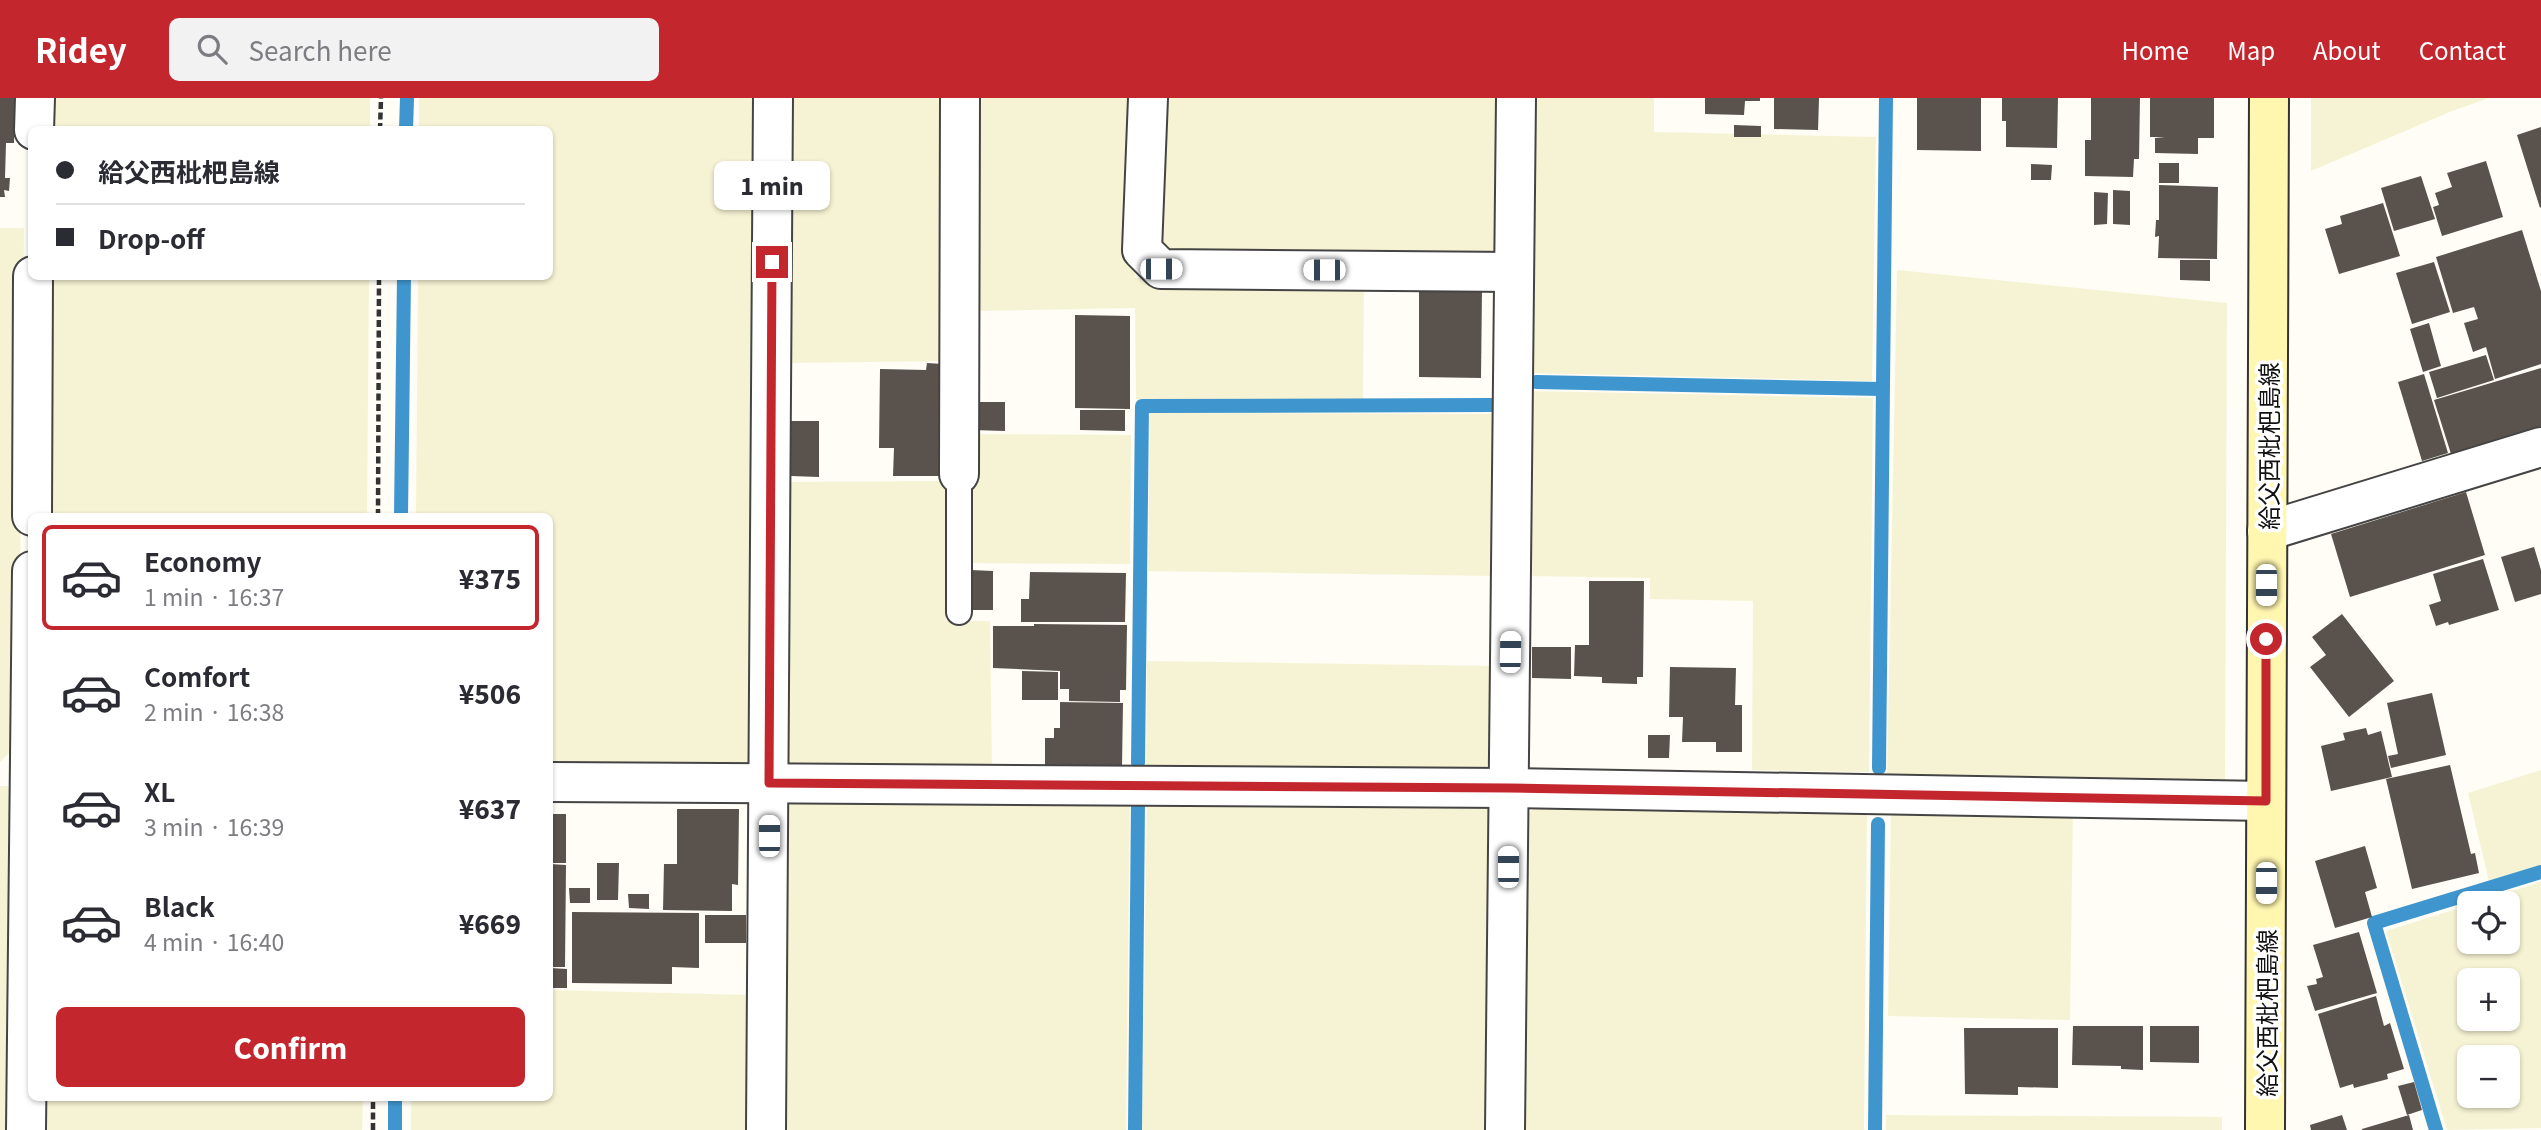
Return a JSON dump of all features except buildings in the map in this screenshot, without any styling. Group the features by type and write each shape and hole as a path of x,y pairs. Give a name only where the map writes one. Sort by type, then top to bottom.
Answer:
{"main road":[{"name":"給父西枇杷島線","path":"2265,1130 2269,98"}],"street":[{"path":"34,126 35,98"},
{"path":"766,1130 773,98"},
{"path":"959,474 960,98"},
{"path":"1148,98 1142,250 1161,269 1514,272"},
{"path":"1505,1130 1516,98"},
{"path":"32,513 33,280"},
{"path":"2267,531 2541,447"},
{"path":"26,1130 21,776 28,646"},
{"path":"553,782 1509,788 2266,801"}],"lane":[{"path":"959,474 959,612"}],"path":[{"path":"380,126 381,98"},
{"path":"377,513 379,280"},
{"path":"373,1101 373,1130"}],"shaded area":[{"path":"47,98 370,98 370,126 46,126"},
{"path":"419,98 757,98 755,755 738,772 553,770 553,513 416,513 418,280 553,280 553,126 419,126"},
{"path":"792,98 950,98 949,361 788,363"},
{"path":"975,98 1136,98 1135,278 1364,279 1363,400 1136,399 1135,308 971,311"},
{"path":"1155,98 1499,98 1498,261 1164,260 1151,249"},
{"path":"1531,98 1654,98 1654,132 1876,137 1872,381 1529,373"},
{"path":"2311,98 2489,98 2311,171"},
{"path":"0,228 24,228 18,744 0,762"},
{"path":"1897,270 2227,303 2225,780 1887,776"},
{"path":"44,280 369,280 367,513 41,513"},
{"path":"1531,391 1873,398 1869,772 1752,770 1753,601 1650,599 1650,578 1529,576"},
{"path":"1150,413 1498,414 1496,576 1148,571"},
{"path":"969,434 1131,435 1130,564 968,563"},
{"path":"945,481 946,621 990,621 992,771 801,773 782,755 788,482"},
{"path":"1147,661 1495,666 1494,758 1475,778 1146,774"},
{"path":"2541,770 2541,865 2489,881 2468,793"},
{"path":"0,786 8,786 19,796 14,1130 0,1130"},
{"path":"806,794 1130,796 1126,1130 779,1130 779,812"},
{"path":"1147,798 1482,800 1497,816 1492,1130 1142,1130"},
{"path":"1543,801 1867,806 1864,1130 1518,1130 1522,818"},
{"path":"1891,806 2073,809 2070,1020 1888,1016"},
{"path":"2541,882 2541,1128 2447,1130 2386,931 2457,909 2457,954 2520,954 2520,891 2512,891"},
{"path":"553,990 749,995 749,1130 411,1130 411,1101 553,1101"},
{"path":"37,1101 363,1101 362,1130 37,1130"},
{"path":"1886,1115 2222,1117 2222,1130 1886,1130"}],"waterway":[{"path":"406,126 407,98"},
{"path":"1879,768 1886,98"},
{"path":"401,513 404,280"},
{"path":"1536,382 1882,389"},
{"path":"1138,763 1142,406 1494,405"},
{"path":"1135,1130 1138,801"},
{"path":"1875,1130 1878,824"},
{"path":"2436,1130 2374,923 2541,872"},
{"path":"395,1101 395,1130"}],"route":[{"path":"772,262 769,783 1509,788 2266,801 2266,639"}]}
